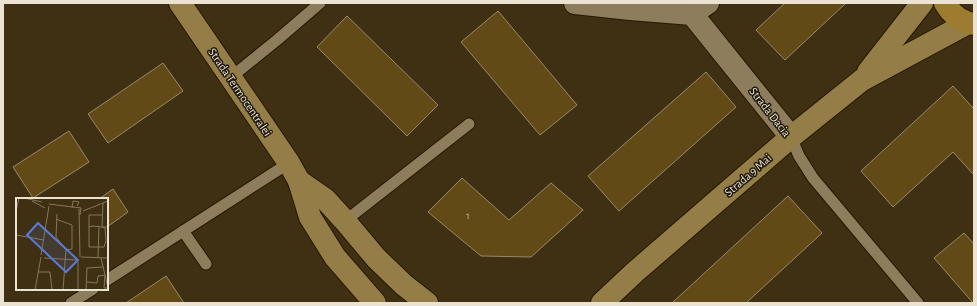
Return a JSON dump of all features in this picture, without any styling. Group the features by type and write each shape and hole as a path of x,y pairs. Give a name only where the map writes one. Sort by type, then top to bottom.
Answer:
{"main road":[{"name":"Strada Termocentralei","path":"180,3 294,172 310,217 335,257 375,303"},
{"name":"Strada 9 Mai","path":"862,80 922,3"},
{"path":"944,3 947,8 957,17 971,23"},
{"name":"Strada 9 Mai","path":"602,303 635,272 791,137 862,80 971,23"},
{"name":"Strada Termocentralei","path":"294,172 325,199 376,258 404,285 427,303"},
{"name":"Strada 9 Mai","path":"588,303 635,272"}],"street":[{"name":"Strada Dacia","path":"575,3 700,9 791,137"}],"lane":[{"path":"230,78 320,3"},
{"path":"345,221 469,124"},
{"name":"Strada Dacia","path":"791,137 799,156 813,178 918,303"},
{"path":"108,279 183,231 294,172"},
{"path":"183,231 206,264"},
{"path":"71,303 91,290"}],"building":[{"path":"785,3 846,3 785,60 756,30"},
{"path":"498,11 577,105 540,135 461,42"},
{"path":"347,16 438,105 407,136 317,47"},
{"path":"163,63 183,91 108,143 88,114"},
{"path":"706,72 736,107 619,211 588,176"},
{"path":"953,86 974,109 974,175 953,152 893,207 861,171"},
{"path":"69,131 89,162 33,198 13,167"},
{"path":"462,178 509,220 551,183 583,210 531,257 481,256 428,212"},
{"path":"113,189 128,212 108,226 108,198 100,198"},
{"path":"788,196 822,233 746,303 672,303"},
{"path":"964,233 974,244 974,303 934,258"},
{"path":"166,276 184,303 126,303"}]}
